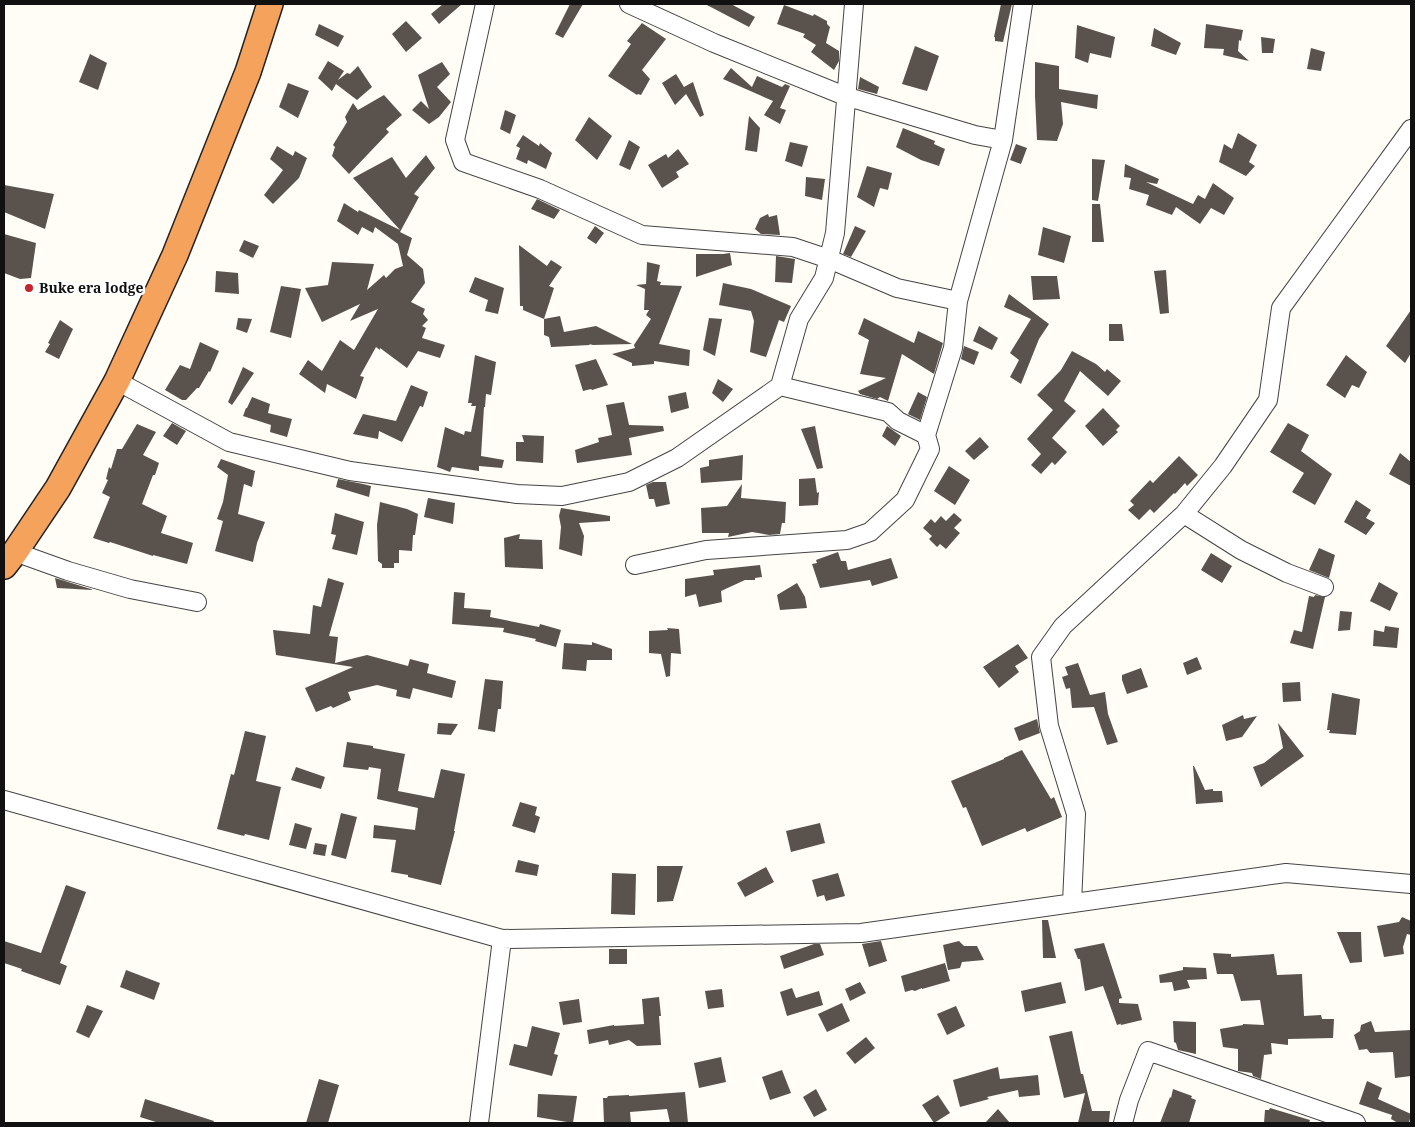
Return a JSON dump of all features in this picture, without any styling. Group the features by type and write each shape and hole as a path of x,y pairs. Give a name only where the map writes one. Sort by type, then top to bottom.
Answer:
{"highway":[{"path":"9,559 58,488 117,381 179,246 248,72 270,4"}],"street":[{"path":"485,4 455,140 463,162 540,189 642,235 794,247 829,259 897,288 958,301"},
{"path":"629,4 714,43 845,96 975,134 1003,140"},
{"path":"117,381 229,442 350,471 517,494 562,496 629,482 677,458 780,386 799,319 824,278 835,233 854,4"},
{"path":"635,565 706,550 847,540 870,532 905,500 930,449 926,434 953,348 958,301 1003,140 1023,4"},
{"path":"1072,903 1076,814 1049,726 1041,657 1063,626 1184,514 1223,466 1268,400 1281,308 1411,129"},
{"path":"780,386 888,412 898,421 926,434"},
{"path":"1184,514 1241,550 1287,573 1324,587"},
{"path":"9,559 68,571 130,589 197,602"},
{"path":"4,800 502,939 861,932 1286,873 1411,884"},
{"path":"480,1123 502,939"},
{"path":"1123,1123 1129,1100 1148,1051 1335,1120 1356,1123"}],"building":[{"path":"443,4 462,4 439,24 431,14"},
{"path":"570,4 583,4 563,38 555,34"},
{"path":"705,4 731,4 755,17 749,27"},
{"path":"1001,4 1012,4 1003,42 995,41 994,37"},
{"path":"784,5 813,16 814,14 827,21 830,27 826,43 839,51 839,61 834,70 811,52 816,45 803,37 805,34 777,24"},
{"path":"406,21 422,38 406,52 392,34"},
{"path":"642,23 666,39 642,70 650,79 641,95 637,95 608,76 631,44 627,41"},
{"path":"319,24 344,36 338,47 315,35"},
{"path":"1206,24 1243,30 1241,41 1239,40 1238,51 1249,61 1223,55 1224,49 1204,48"},
{"path":"1077,25 1115,37 1111,58 1090,53 1088,63 1075,58"},
{"path":"1154,28 1181,43 1176,55 1151,46"},
{"path":"1261,37 1275,39 1273,53 1262,53"},
{"path":"915,46 939,56 927,91 902,84"},
{"path":"1311,48 1325,52 1321,71 1307,69"},
{"path":"90,54 107,63 98,90 79,82"},
{"path":"328,61 344,71 338,80 347,73 350,74 358,66 372,87 357,100 336,84 332,91 318,78"},
{"path":"442,62 450,74 437,87 451,102 439,117 429,124 412,110 421,101 429,109 418,75"},
{"path":"1035,62 1059,66 1059,89 1098,95 1097,109 1061,102 1063,124 1057,141 1037,140"},
{"path":"731,68 752,87 757,76 782,87 785,84 790,86 780,108 786,110 780,124 764,115 773,101 723,79"},
{"path":"676,74 684,87 693,82 704,115 700,117 686,94 675,105 662,83"},
{"path":"860,77 879,87 877,94 858,89"},
{"path":"288,83 309,91 298,118 279,107"},
{"path":"384,95 402,115 386,129 389,132 349,174 332,156 335,147 333,145 347,122 345,117 353,103 358,110"},
{"path":"505,110 516,115 510,134 500,129"},
{"path":"749,116 760,128 757,152 745,150"},
{"path":"589,117 612,136 597,160 575,140"},
{"path":"903,128 935,141 934,144 945,149 939,166 921,160 896,147"},
{"path":"1238,133 1257,145 1249,162 1255,166 1246,176 1219,162 1224,144 1232,149"},
{"path":"523,135 539,146 540,143 552,153 546,169 528,160 527,164 516,159 520,148 516,146"},
{"path":"629,140 640,147 630,170 619,165"},
{"path":"790,142 808,146 802,167 785,161"},
{"path":"1016,144 1027,148 1021,164 1010,160"},
{"path":"277,146 293,156 295,151 307,158 299,178 273,204 264,195 283,170 270,159"},
{"path":"678,149 689,164 676,172 679,177 662,188 648,165 666,154 668,158"},
{"path":"426,155 435,168 414,194 419,197 400,232 412,238 407,255 423,269 425,283 411,302 425,309 423,314 428,320 422,326 426,328 422,338 445,345 440,358 418,351 407,368 376,347 360,376 364,377 356,399 327,384 325,393 299,374 308,360 322,371 340,340 354,350 378,309 350,321 360,304 322,322 305,288 328,285 332,262 374,264 367,290 384,275 386,278 395,269 403,266 398,244 375,227 373,233 362,227 358,235 337,221 344,203 358,212 359,210 400,230 353,178 392,157 406,178"},
{"path":"1092,159 1105,160 1098,201 1092,200"},
{"path":"1125,164 1159,179 1157,184 1146,182 1193,204 1198,195 1205,199 1213,183 1234,198 1224,215 1211,208 1200,224 1176,207 1172,215 1146,205 1149,195 1129,189 1131,178 1124,177"},
{"path":"867,166 892,173 888,190 880,188 874,207 857,197"},
{"path":"806,177 825,179 822,200 805,196"},
{"path":"4,185 54,194 45,229 4,212"},
{"path":"537,199 560,210 554,219 531,209"},
{"path":"1092,204 1100,204 1104,242 1092,242"},
{"path":"768,214 769,217 777,215 780,235 761,234 755,229 760,218"},
{"path":"595,226 604,233 596,244 587,238"},
{"path":"855,226 866,231 851,257 843,254"},
{"path":"1043,227 1071,236 1064,263 1038,255"},
{"path":"4,234 36,243 31,278 20,279 4,273"},
{"path":"244,240 259,246 253,258 239,251"},
{"path":"519,245 547,266 551,260 562,267 549,286 554,288 544,319 523,310 523,306 520,306"},
{"path":"730,253 732,265 696,277 696,254"},
{"path":"776,256 795,259 792,283 775,282"},
{"path":"647,262 660,265 657,281 661,282 660,285 682,286 659,344 690,350 689,366 654,361 654,364 632,366 632,363 612,354 635,348 634,345 651,319 646,315 649,310 644,310 645,289 636,285 646,284"},
{"path":"1166,270 1169,313 1160,314 1154,271"},
{"path":"216,271 238,273 239,294 215,292"},
{"path":"1031,276 1057,276 1060,299 1033,300"},
{"path":"475,277 504,288 498,314 485,311 488,300 469,292"},
{"path":"723,283 751,289 791,306 784,322 779,320 766,357 750,352 754,321 751,311 719,305"},
{"path":"281,286 301,289 291,338 270,332"},
{"path":"1009,294 1049,324 1039,339 1021,384 1010,377 1019,360 1010,353 1031,319 1004,307"},
{"path":"1411,310 1411,353 1405,363 1386,346"},
{"path":"560,316 564,332 596,326 632,344 589,344 551,347 549,337 544,335 544,319"},
{"path":"238,318 252,319 247,333 236,329"},
{"path":"709,318 722,319 715,356 703,350"},
{"path":"864,318 914,343 918,331 943,343 934,374 902,354 888,401 880,397 877,399 860,394 858,391 886,378 860,374 869,340 858,334"},
{"path":"60,320 73,329 59,359 45,352"},
{"path":"1109,324 1122,324 1124,341 1109,341"},
{"path":"979,326 998,338 992,350 973,341"},
{"path":"200,342 219,351 210,372 199,388 186,400 182,400 165,390 180,365 190,369"},
{"path":"964,346 979,352 974,365 961,359"},
{"path":"1072,351 1096,364 1105,372 1107,369 1121,381 1108,396 1080,371 1064,401 1076,411 1052,438 1067,452 1055,465 1052,462 1041,474 1031,465 1041,454 1027,439 1053,410 1037,395 1061,370"},
{"path":"475,355 496,362 491,395 486,394 481,456 504,460 502,468 479,466 479,471 452,467 450,472 437,467 445,427 464,435 465,431 471,432 476,406 471,406 472,403 468,403"},
{"path":"1346,355 1367,372 1359,388 1352,385 1345,398 1326,385"},
{"path":"596,359 608,385 583,391 575,365"},
{"path":"243,367 254,373 232,405 228,402"},
{"path":"718,379 733,389 723,402 712,393"},
{"path":"411,385 428,392 423,407 420,406 402,442 379,431 378,439 353,434 363,414 396,421"},
{"path":"686,392 689,408 671,413 668,396"},
{"path":"918,392 927,397 920,420 908,414"},
{"path":"252,397 270,404 268,413 292,419 287,437 270,432 271,425 243,416"},
{"path":"624,402 629,425 663,426 664,431 629,438 632,455 577,463 575,450 599,442 598,438 612,435 606,405"},
{"path":"1103,408 1120,426 1116,430 1118,432 1103,446 1085,426"},
{"path":"172,423 186,431 177,445 163,436"},
{"path":"1288,423 1309,435 1301,451 1332,474 1315,505 1292,492 1304,473 1270,452"},
{"path":"137,424 156,432 143,455 159,463 142,504 167,516 161,533 193,543 187,564 93,538 110,497 102,493 108,480 106,479 109,467 111,469 117,449 122,449"},
{"path":"815,426 823,468 817,469 801,429"},
{"path":"887,426 901,436 895,446 882,436"},
{"path":"522,435 544,436 543,463 516,461 516,442 524,442"},
{"path":"980,437 989,447 974,460 965,451"},
{"path":"1400,453 1411,462 1411,486 1389,474"},
{"path":"743,455 742,480 701,483 700,468 709,466 709,460"},
{"path":"1179,456 1198,475 1187,486 1185,483 1154,513 1150,509 1139,520 1128,510 1134,505 1130,501 1150,480 1153,483"},
{"path":"221,459 255,471 252,487 244,484 238,514 265,522 257,543 253,562 215,551 223,521 217,519 223,502 228,475 217,467"},
{"path":"949,466 970,480 955,505 934,491"},
{"path":"815,478 817,493 819,492 818,505 799,506 799,479"},
{"path":"338,479 371,486 369,497 336,487"},
{"path":"653,482 666,482 670,504 656,507 654,499 649,499 646,485"},
{"path":"742,484 741,498 786,502 785,523 782,523 780,534 769,535 752,532 728,537 729,533 702,533 701,508 727,506"},
{"path":"428,498 455,503 453,524 424,517"},
{"path":"1356,500 1371,510 1366,518 1375,523 1366,535 1344,522"},
{"path":"380,502 418,514 415,535 413,535 412,551 399,550 399,563 394,563 394,568 382,568 382,564 378,561 377,525"},
{"path":"561,508 610,516 610,521 579,523 584,536 582,556 559,549 561,527 559,516"},
{"path":"335,513 364,522 357,555 332,549 336,535 331,534"},
{"path":"954,513 962,520 954,528 960,533 946,549 940,544 937,547 929,539 932,536 923,528 931,519 935,523 941,516 946,521"},
{"path":"520,534 519,539 542,540 543,569 505,567 504,538"},
{"path":"1319,548 1335,555 1329,578 1309,570"},
{"path":"838,552 841,561 846,561 848,570 891,558 898,578 872,586 870,580 820,588 812,564 817,563 816,560"},
{"path":"1211,553 1232,566 1222,583 1201,570"},
{"path":"760,565 762,577 755,578 755,580 745,580 721,591 722,602 699,607 696,594 685,597 685,579 714,575 713,570"},
{"path":"55,578 65,581 94,590 57,588"},
{"path":"328,578 344,583 329,636 338,637 335,663 367,655 408,666 410,659 429,664 427,673 456,681 452,698 413,688 410,699 396,696 397,690 377,685 348,692 351,700 333,708 331,706 316,712 305,688 353,667 276,655 273,630 310,634 313,605 321,607"},
{"path":"1379,582 1398,593 1390,611 1370,601"},
{"path":"797,583 805,597 807,608 780,610 777,595"},
{"path":"454,592 465,593 464,608 491,610 490,617 539,627 540,624 561,630 556,647 535,641 536,639 503,632 504,628 452,624"},
{"path":"1315,595 1325,597 1313,649 1290,643 1294,630 1302,632 1309,596 1314,597"},
{"path":"1340,611 1352,612 1350,630 1338,631"},
{"path":"1385,626 1399,628 1397,648 1373,646 1374,630 1384,632"},
{"path":"667,628 679,629 681,654 671,653 670,676 666,677 661,654 649,653 649,631 668,630"},
{"path":"592,642 612,649 612,660 587,660 586,671 562,669 564,643 592,645"},
{"path":"1018,644 1028,658 1015,666 1019,672 999,688 983,667"},
{"path":"1197,657 1202,669 1187,675 1183,663"},
{"path":"1078,663 1090,695 1105,692 1108,714 1118,742 1107,745 1094,707 1072,708 1070,688 1066,689 1062,677 1068,675 1065,667"},
{"path":"1141,668 1148,687 1127,694 1122,675"},
{"path":"485,679 503,681 501,709 498,709 495,732 478,729"},
{"path":"1300,682 1301,701 1283,702 1282,683"},
{"path":"1332,693 1360,699 1356,735 1329,733 1330,730 1327,730"},
{"path":"1243,715 1244,719 1257,716 1242,737 1226,741 1222,725"},
{"path":"1037,719 1040,733 1019,741 1014,728"},
{"path":"438,723 458,724 451,735 437,734"},
{"path":"1278,723 1304,756 1261,787 1253,767 1264,763 1283,748"},
{"path":"245,731 266,736 256,781 281,787 269,840 217,829 231,774 234,775"},
{"path":"347,742 405,754 398,791 434,798 441,769 465,774 455,831 441,885 391,872 396,840 373,838 374,825 415,830 418,808 377,799 381,769 369,767 368,770 343,767"},
{"path":"1022,750 1051,799 1054,797 1062,817 1027,832 1025,828 982,846 966,807 963,808 951,781"},
{"path":"1193,766 1205,790 1222,791 1223,802 1196,804"},
{"path":"296,767 325,777 321,789 291,780"},
{"path":"520,802 537,807 535,815 540,817 535,833 512,826"},
{"path":"341,813 357,817 346,859 331,855"},
{"path":"295,823 312,828 306,849 289,845"},
{"path":"820,823 825,843 791,852 786,831"},
{"path":"315,843 327,845 325,856 313,854"},
{"path":"518,860 539,865 537,876 515,872"},
{"path":"657,866 683,866 673,901 657,902"},
{"path":"766,867 774,882 745,897 737,883"},
{"path":"612,873 636,874 635,915 611,914"},
{"path":"838,873 845,896 826,901 824,895 817,897 812,880"},
{"path":"66,885 86,892 60,963 67,966 60,985 4,963 4,941 41,953"},
{"path":"1402,917 1411,921 1411,935 1407,934 1403,947 1404,954 1384,957 1377,926 1399,922"},
{"path":"1042,920 1048,920 1056,958 1043,958"},
{"path":"1337,932 1361,932 1362,962 1350,963"},
{"path":"881,941 887,961 869,967 862,944"},
{"path":"959,941 964,946 977,946 984,960 962,962 960,968 948,970 943,945"},
{"path":"1104,943 1122,998 1119,999 1119,1003 1138,1004 1142,1020 1117,1025 1103,986 1085,991 1080,959 1078,959 1074,949"},
{"path":"814,944 820,944 824,955 784,969 780,956"},
{"path":"609,949 627,949 627,964 609,964"},
{"path":"1213,953 1231,954 1231,957 1274,954 1277,975 1302,974 1304,1016 1321,1015 1322,1019 1334,1019 1333,1038 1288,1039 1288,1045 1271,1043 1272,1054 1264,1055 1261,1079 1253,1076 1252,1073 1238,1071 1238,1049 1223,1047 1220,1029 1243,1024 1264,1025 1260,1000 1241,1001 1233,974 1217,974"},
{"path":"945,963 950,981 905,992 901,976"},
{"path":"1183,967 1206,968 1207,979 1187,980 1190,988 1174,991 1172,982 1160,983 1159,975 1183,970"},
{"path":"126,970 160,983 154,1000 120,987"},
{"path":"860,982 866,993 850,1001 845,989"},
{"path":"1061,982 1066,1003 1025,1012 1021,991"},
{"path":"792,988 796,998 819,991 823,1005 787,1016 780,992"},
{"path":"722,989 724,1007 708,1009 705,991"},
{"path":"659,997 661,1045 637,1046 629,1040 609,1045 608,1040 589,1044 587,1030 614,1025 644,1024 642,999"},
{"path":"579,999 582,1022 563,1025 559,1002"},
{"path":"842,1003 850,1021 827,1032 818,1014"},
{"path":"87,1005 103,1011 89,1038 76,1032"},
{"path":"956,1006 965,1026 947,1035 937,1014"},
{"path":"1173,1021 1196,1022 1196,1054 1178,1050 1174,1042"},
{"path":"1371,1021 1375,1032 1411,1030 1411,1076 1395,1078 1393,1052 1370,1053 1367,1049 1359,1050 1354,1035 1360,1031 1361,1025"},
{"path":"532,1026 560,1033 554,1054 558,1055 552,1076 509,1065 514,1044 527,1047"},
{"path":"1072,1031 1081,1074 1083,1074 1092,1111 1110,1111 1109,1123 1078,1123 1085,1093 1064,1098 1049,1036"},
{"path":"866,1037 875,1048 855,1064 846,1053"},
{"path":"721,1057 726,1082 699,1088 694,1063"},
{"path":"998,1067 1000,1079 1038,1075 1040,1095 1019,1097 1018,1090 987,1097 989,1099 960,1107 953,1080"},
{"path":"782,1070 791,1093 770,1100 762,1077"},
{"path":"319,1079 339,1085 328,1123 306,1123"},
{"path":"1367,1081 1382,1088 1378,1099 1411,1114 1409,1123 1398,1123 1391,1119 1392,1115 1359,1104"},
{"path":"816,1089 827,1110 814,1117 803,1097"},
{"path":"1173,1089 1192,1096 1191,1098 1196,1100 1189,1123 1160,1123"},
{"path":"685,1092 688,1123 670,1123 667,1109 630,1112 631,1123 604,1123 603,1098 608,1096"},
{"path":"538,1094 577,1096 573,1123 537,1117"},
{"path":"938,1095 950,1113 934,1123 922,1105"},
{"path":"145,1099 214,1121 213,1123 159,1123 140,1117"},
{"path":"1270,1108 1310,1120 1309,1123 1264,1123 1265,1110"},
{"path":"998,1109 1010,1123 985,1123"}],"place":[{"name":"Buke era lodge","path":"29,288"}]}
